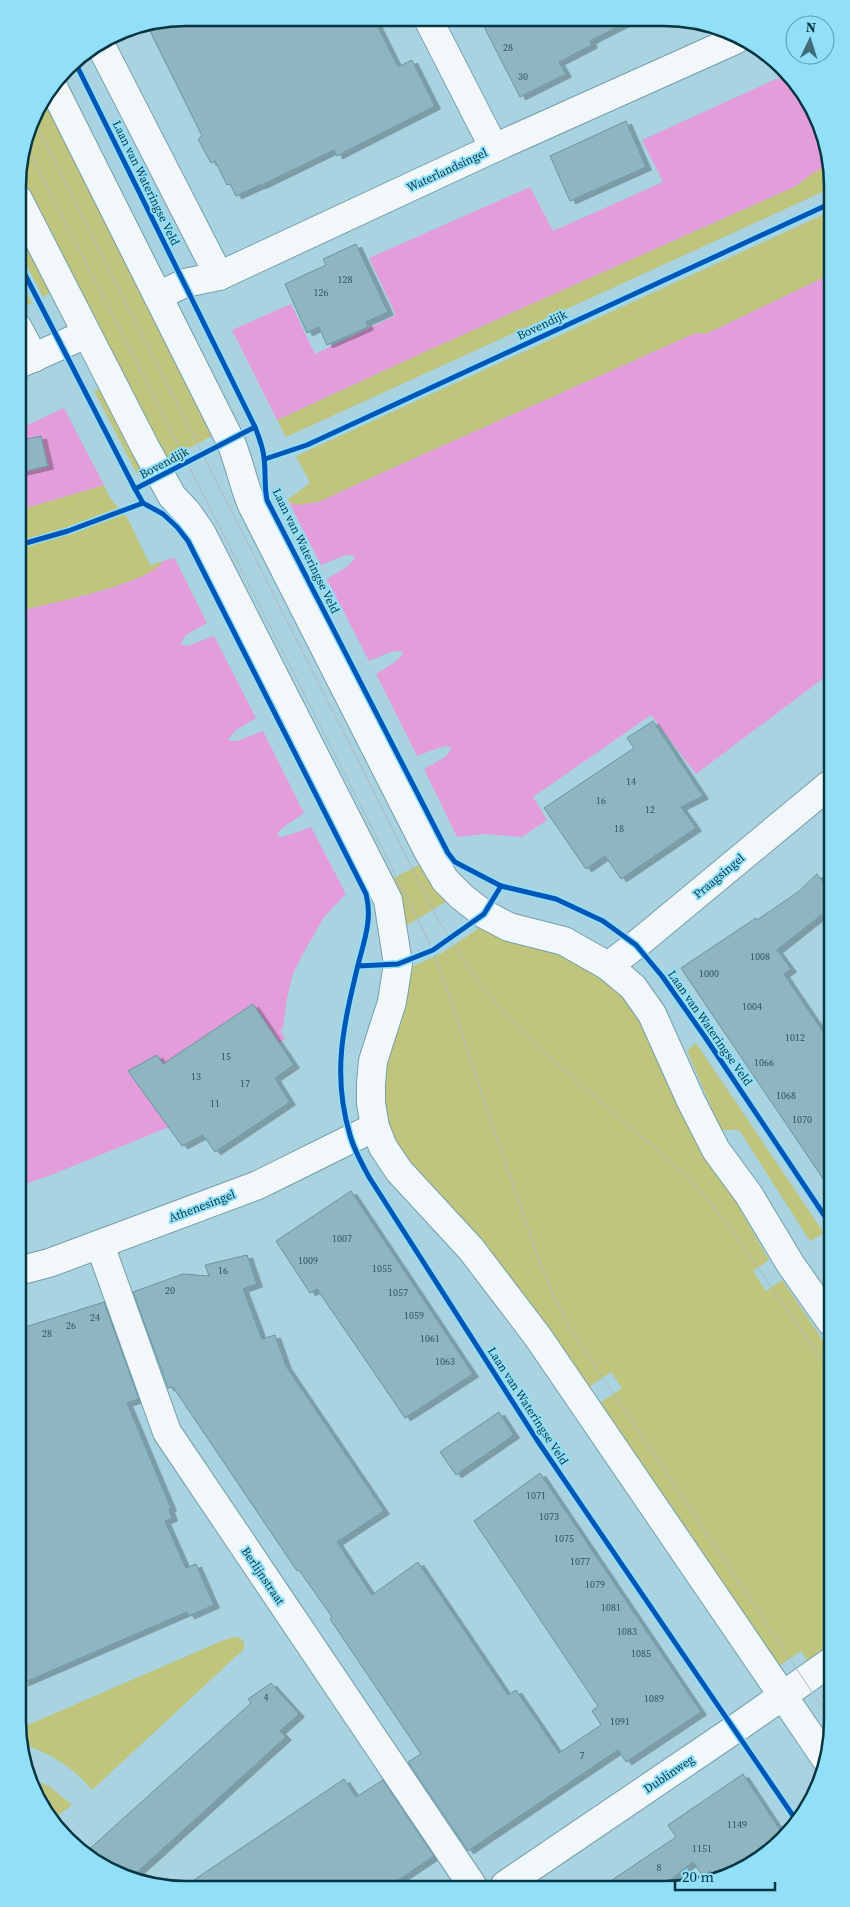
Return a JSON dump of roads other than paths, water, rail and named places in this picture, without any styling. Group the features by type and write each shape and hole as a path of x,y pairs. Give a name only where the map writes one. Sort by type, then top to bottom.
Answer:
{"street":[{"path":"432,26 494,148"},
{"name":"Waterlandsingel","path":"158,296 185,283 219,276 494,148 732,42"},
{"name":"Laan van Wateringse Veld","path":"103,50 219,276"},
{"path":"56,93 230,440 252,505 428,851 445,880 462,897 484,914 509,927 564,941 608,966 633,987 652,1014 690,1101 716,1150 749,1196 791,1265 823,1311"},
{"path":"27,217 86,334 172,496 187,512 200,532 388,900 398,964 392,1002 373,1061 371,1094 375,1126 383,1147 399,1171 471,1249 538,1337 821,1752"},
{"path":"27,361 86,334"},
{"name":"Praagsingel","path":"608,966 644,939 824,789"},
{"name":"Athenesingel","path":"26,1269 100,1245 258,1185 375,1126"},
{"name":"Berlijnstraat","path":"100,1245 167,1432 469,1881"},
{"name":"Dublinweg","path":"511,1881 823,1667"}],"tram line":[{"path":"37,127 439,921 469,969 500,1008 542,1051 687,1176 728,1225 823,1362"},
{"path":"30,153 423,929 439,967 541,1267 569,1327 823,1709"}]}
